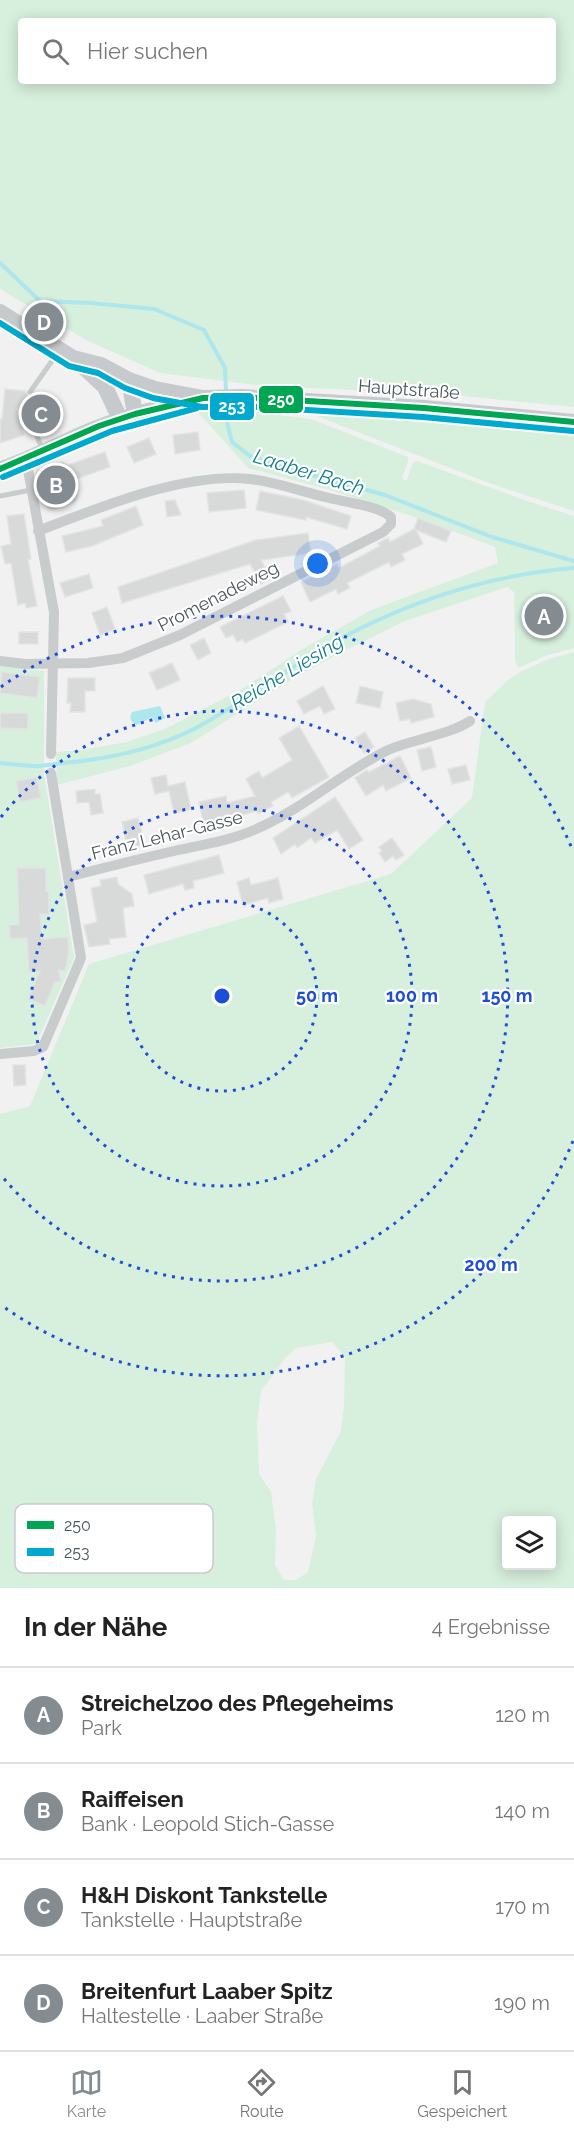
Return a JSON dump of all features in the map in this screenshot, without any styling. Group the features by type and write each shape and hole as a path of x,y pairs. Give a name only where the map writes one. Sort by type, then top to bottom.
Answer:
{"main road":[{"path":"0,312 66,354 105,387 128,417"},
{"name":"Hauptstraße","path":"66,354 101,365 129,380 155,389 204,398 241,397 424,408 574,422"},
{"path":"128,417 129,380"},
{"path":"0,469 81,434 128,417 204,398"}],"street":[{"path":"26,459 54,612 51,754"},
{"name":"Promenadeweg","path":"0,661 106,662 154,647 383,532 391,524 391,517 368,507 270,482 227,479 166,487 116,501 38,531"},
{"name":"Franz Lehar-Gasse","path":"68,878 256,830 388,750 470,721"},
{"path":"0,1054 34,1051 43,1047 81,958 51,773"}],"lane":[{"path":"30,392 66,354"},
{"path":"29,410 30,419 43,452"},
{"path":"0,496 31,490"}],"green space":[{"path":"0,0 574,0 574,407 441,394 264,386 160,373 88,341 0,288"},
{"path":"248,405 434,416 574,429 574,511 489,483 314,415"},
{"path":"237,409 311,419 408,457 402,478 406,481 413,463 417,461 574,516 574,648 545,656 518,668 515,660 514,592 507,587 405,621 334,656 291,680 191,743 130,766 57,785 56,752 127,742 167,728 240,690 306,647 371,610 498,563 495,547 418,518 327,489 248,468 196,410"},
{"path":"574,652 574,1588 0,1588 0,1114 30,1106 89,964 391,874 472,798 485,702 520,672 549,659","holes":["332,1342 345,1357 341,1431 316,1479 312,1503 316,1536 308,1572 296,1580 284,1580 275,1565 276,1529 271,1492 259,1474 257,1424 261,1391 286,1357 296,1348"]},
{"path":"0,666 44,671 44,774 74,958 36,1044 0,1048"}],"water":[{"path":"160,706 165,718 156,723 152,717 137,725 132,722 130,717 132,712"}],"building":[{"path":"5,389 25,391 29,397 39,393 37,411 29,405 24,410 17,409 24,435 0,443 0,419 2,419"},
{"path":"198,432 200,450 175,454 173,435"},
{"path":"149,438 156,454 134,463 127,447"},
{"path":"105,452 110,467 76,479 78,485 74,486 78,496 75,502 52,510 48,508 41,486 39,487 36,473 38,470 62,462 68,465"},
{"path":"244,490 246,508 209,512 207,493"},
{"path":"260,491 303,500 351,516 347,529 306,517 306,520 256,510"},
{"path":"175,500 181,515 167,517 165,501"},
{"path":"136,506 143,525 92,546 66,552 62,536 103,526 101,520"},
{"path":"24,514 31,559 28,560 37,606 26,608 25,603 18,605 11,563 5,564 1,546 11,544 7,516"},
{"path":"418,518 451,531 446,542 416,530 423,544 402,554 405,560 391,567 389,562 347,583 350,588 338,594 336,589 310,602 301,582 337,564 339,568 380,546 378,543 388,538 390,542 414,529"},
{"path":"308,533 311,553 261,560 271,579 261,584 250,564 122,603 118,587 256,540"},
{"path":"89,574 93,588 65,597 60,583"},
{"path":"283,596 291,611 284,614 288,622 245,643 243,639 237,642 233,635 226,638 220,627"},
{"path":"107,607 115,629 100,635 92,613"},
{"path":"19,632 38,632 38,644 19,644"},
{"path":"204,638 211,653 198,660 190,645"},
{"path":"172,663 180,680 157,690 149,673"},
{"path":"2,672 40,677 37,698 0,693"},
{"path":"68,678 95,678 95,691 85,691 85,712 70,712 71,703 67,703"},
{"path":"323,686 335,709 324,714 320,706 304,714 297,701"},
{"path":"360,686 383,692 380,708 356,703"},
{"path":"413,699 431,704 434,717 411,723 410,719 400,721 396,703"},
{"path":"0,713 28,713 28,729 0,728"},
{"path":"299,726 329,777 292,798 288,792 271,802 273,806 258,814 257,811 221,821 223,826 205,830 199,802 226,796 227,803 255,796 246,779 259,771 262,778 292,760 279,738"},
{"path":"365,732 374,747 364,753 355,738"},
{"path":"431,747 436,767 422,771 417,750"},
{"path":"400,756 411,778 386,791 383,785 366,796 355,778 367,770 369,772"},
{"path":"466,765 470,780 452,784 448,769"},
{"path":"166,775 168,786 185,782 191,809 174,813 169,791 155,794 151,778"},
{"path":"37,777 41,798 20,802 16,781"},
{"path":"95,789 95,794 100,794 103,813 91,815 89,802 77,803 76,791"},
{"path":"335,797 363,840 349,849 337,830 315,843 311,838 297,848 295,844 281,854 273,838"},
{"path":"138,818 145,844 128,849 122,822"},
{"path":"392,838 404,855 396,860 393,856 385,862 379,853 382,851 379,847"},
{"path":"219,855 224,873 193,881 194,888 185,890 183,884 149,894 144,875"},
{"path":"17,868 46,868 49,914 40,914 42,939 68,937 69,952 65,971 59,970 61,982 55,982 45,1006 28,999 40,971 29,972 27,938 10,939 9,925 19,924"},
{"path":"117,877 118,884 132,894 134,906 123,908 126,937 109,939 110,944 89,947 84,925 97,922 91,888 101,886 100,880"},
{"path":"249,878 251,885 278,878 283,899 269,903 268,898 243,905 237,882"},
{"path":"13,1065 25,1065 26,1085 14,1086"}],"waterway":[{"name":"Laaber Bach","path":"0,263 40,301 154,309 204,330 225,368 226,392"},
{"name":"Laaber Bach","path":"226,402 226,418 232,442 250,456 385,495 492,537 574,561"},
{"name":"Reiche Liesing","path":"0,763 46,765 98,759 149,747 198,727 319,651 386,616 438,596 492,581 574,568"}],"transit line":[{"name":"253","path":"0,323 69,366 98,373 125,388 153,398 202,407 242,406 423,417 573,431"},
{"name":"250","path":"0,469 99,426 135,414 203,398 242,397 424,408 574,422"},
{"name":"253","path":"3,477 112,431 197,408"}],"place":[{"name":"Breitenfurt Laaber Spitz","path":"44,322"},
{"name":"H&H Diskont Tankstelle","path":"41,414"},
{"name":"Raiffeisen","path":"56,485"},
{"name":"Streichelzoo des Pflegeheims","path":"544,616"}]}
